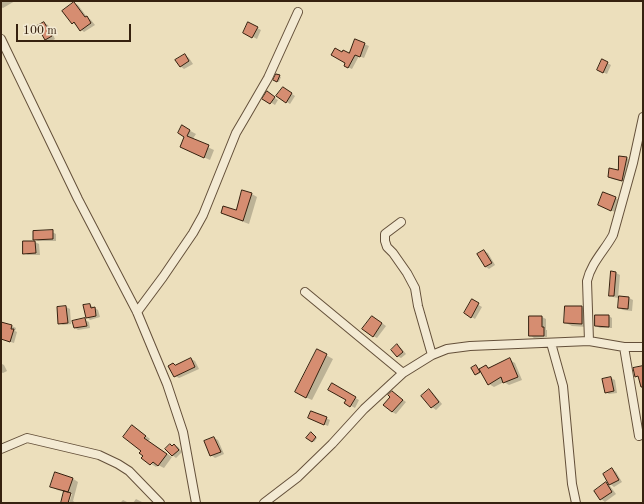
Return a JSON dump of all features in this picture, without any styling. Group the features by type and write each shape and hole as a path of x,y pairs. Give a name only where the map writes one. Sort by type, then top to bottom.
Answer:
{"street":[{"path":"137,312 163,277 203,215 236,133 268,78 298,12"},
{"path":"1,39 78,199 137,312 167,384 183,432 196,503"},
{"path":"589,341 588,274 614,235 633,163 643,117"},
{"path":"401,222 385,234 384,241 407,273 415,288 418,306 432,355"},
{"path":"305,292 404,373"},
{"path":"264,503 298,477 332,444 364,409 404,373 432,355 447,349 470,346 589,341 643,347"},
{"path":"551,343 563,386 572,484 576,503"},
{"path":"624,346 639,436"},
{"path":"1,449 27,438 99,455 129,471 160,503"}],"building":[{"path":"74,2 85,17 87,16 91,23 80,31 74,22 72,24 62,11"},
{"path":"44,22 52,36 45,40 37,26"},
{"path":"248,22 258,27 252,38 243,33"},
{"path":"355,39 365,43 360,57 355,55 348,68 344,66 345,63 331,55 335,48 342,52 343,50 349,53"},
{"path":"185,54 189,61 180,67 175,60"},
{"path":"602,59 608,62 603,73 597,70"},
{"path":"276,74 280,75 277,82 273,80"},
{"path":"283,87 292,93 286,103 276,96"},
{"path":"267,91 275,97 270,104 262,99"},
{"path":"182,125 190,130 187,136 209,145 204,158 180,147 184,137 178,133"},
{"path":"619,156 627,157 622,181 608,177 609,168 618,170"},
{"path":"242,190 252,193 243,221 221,213 223,206 236,210"},
{"path":"603,192 616,197 611,211 598,205"},
{"path":"53,230 53,239 33,240 33,231"},
{"path":"23,241 35,241 36,253 23,254"},
{"path":"484,250 492,263 485,267 477,254"},
{"path":"611,271 616,272 614,296 609,296"},
{"path":"619,296 629,297 628,309 618,308"},
{"path":"472,299 479,303 471,318 464,313"},
{"path":"90,304 91,308 95,307 96,316 86,318 83,305"},
{"path":"66,306 68,323 58,324 57,307"},
{"path":"565,306 582,306 582,324 564,323"},
{"path":"595,315 609,315 609,327 595,326"},
{"path":"372,316 382,323 373,337 362,329"},
{"path":"529,316 542,316 544,336 529,336"},
{"path":"85,318 87,326 74,328 72,321"},
{"path":"1,322 12,325 11,329 14,329 10,342 1,339"},
{"path":"397,344 403,352 397,357 391,350"},
{"path":"317,349 327,354 306,398 295,392"},
{"path":"191,358 195,367 174,377 168,366 173,363 175,365"},
{"path":"510,358 518,377 503,383 501,377 488,385 479,369 486,365 488,368"},
{"path":"476,365 480,372 475,375 471,368"},
{"path":"643,366 643,387 641,387 638,376 635,377 633,368"},
{"path":"611,377 614,391 605,393 602,379"},
{"path":"332,383 356,397 350,407 344,403 346,400 328,390"},
{"path":"429,389 439,402 431,408 421,396"},
{"path":"392,391 403,400 392,412 383,405 390,397 388,395"},
{"path":"311,411 327,417 324,425 308,418"},
{"path":"132,425 146,436 144,438 167,454 158,466 153,462 150,465 141,458 143,456 139,453 141,451 123,437"},
{"path":"311,432 316,437 312,442 306,438"},
{"path":"214,437 221,452 210,456 204,441"},
{"path":"170,444 172,446 174,444 179,450 172,456 165,449"},
{"path":"612,468 619,480 609,485 603,474"},
{"path":"55,472 73,478 68,492 50,487"},
{"path":"606,482 612,492 600,500 594,491"},
{"path":"64,491 71,493 68,503 61,503"}]}
